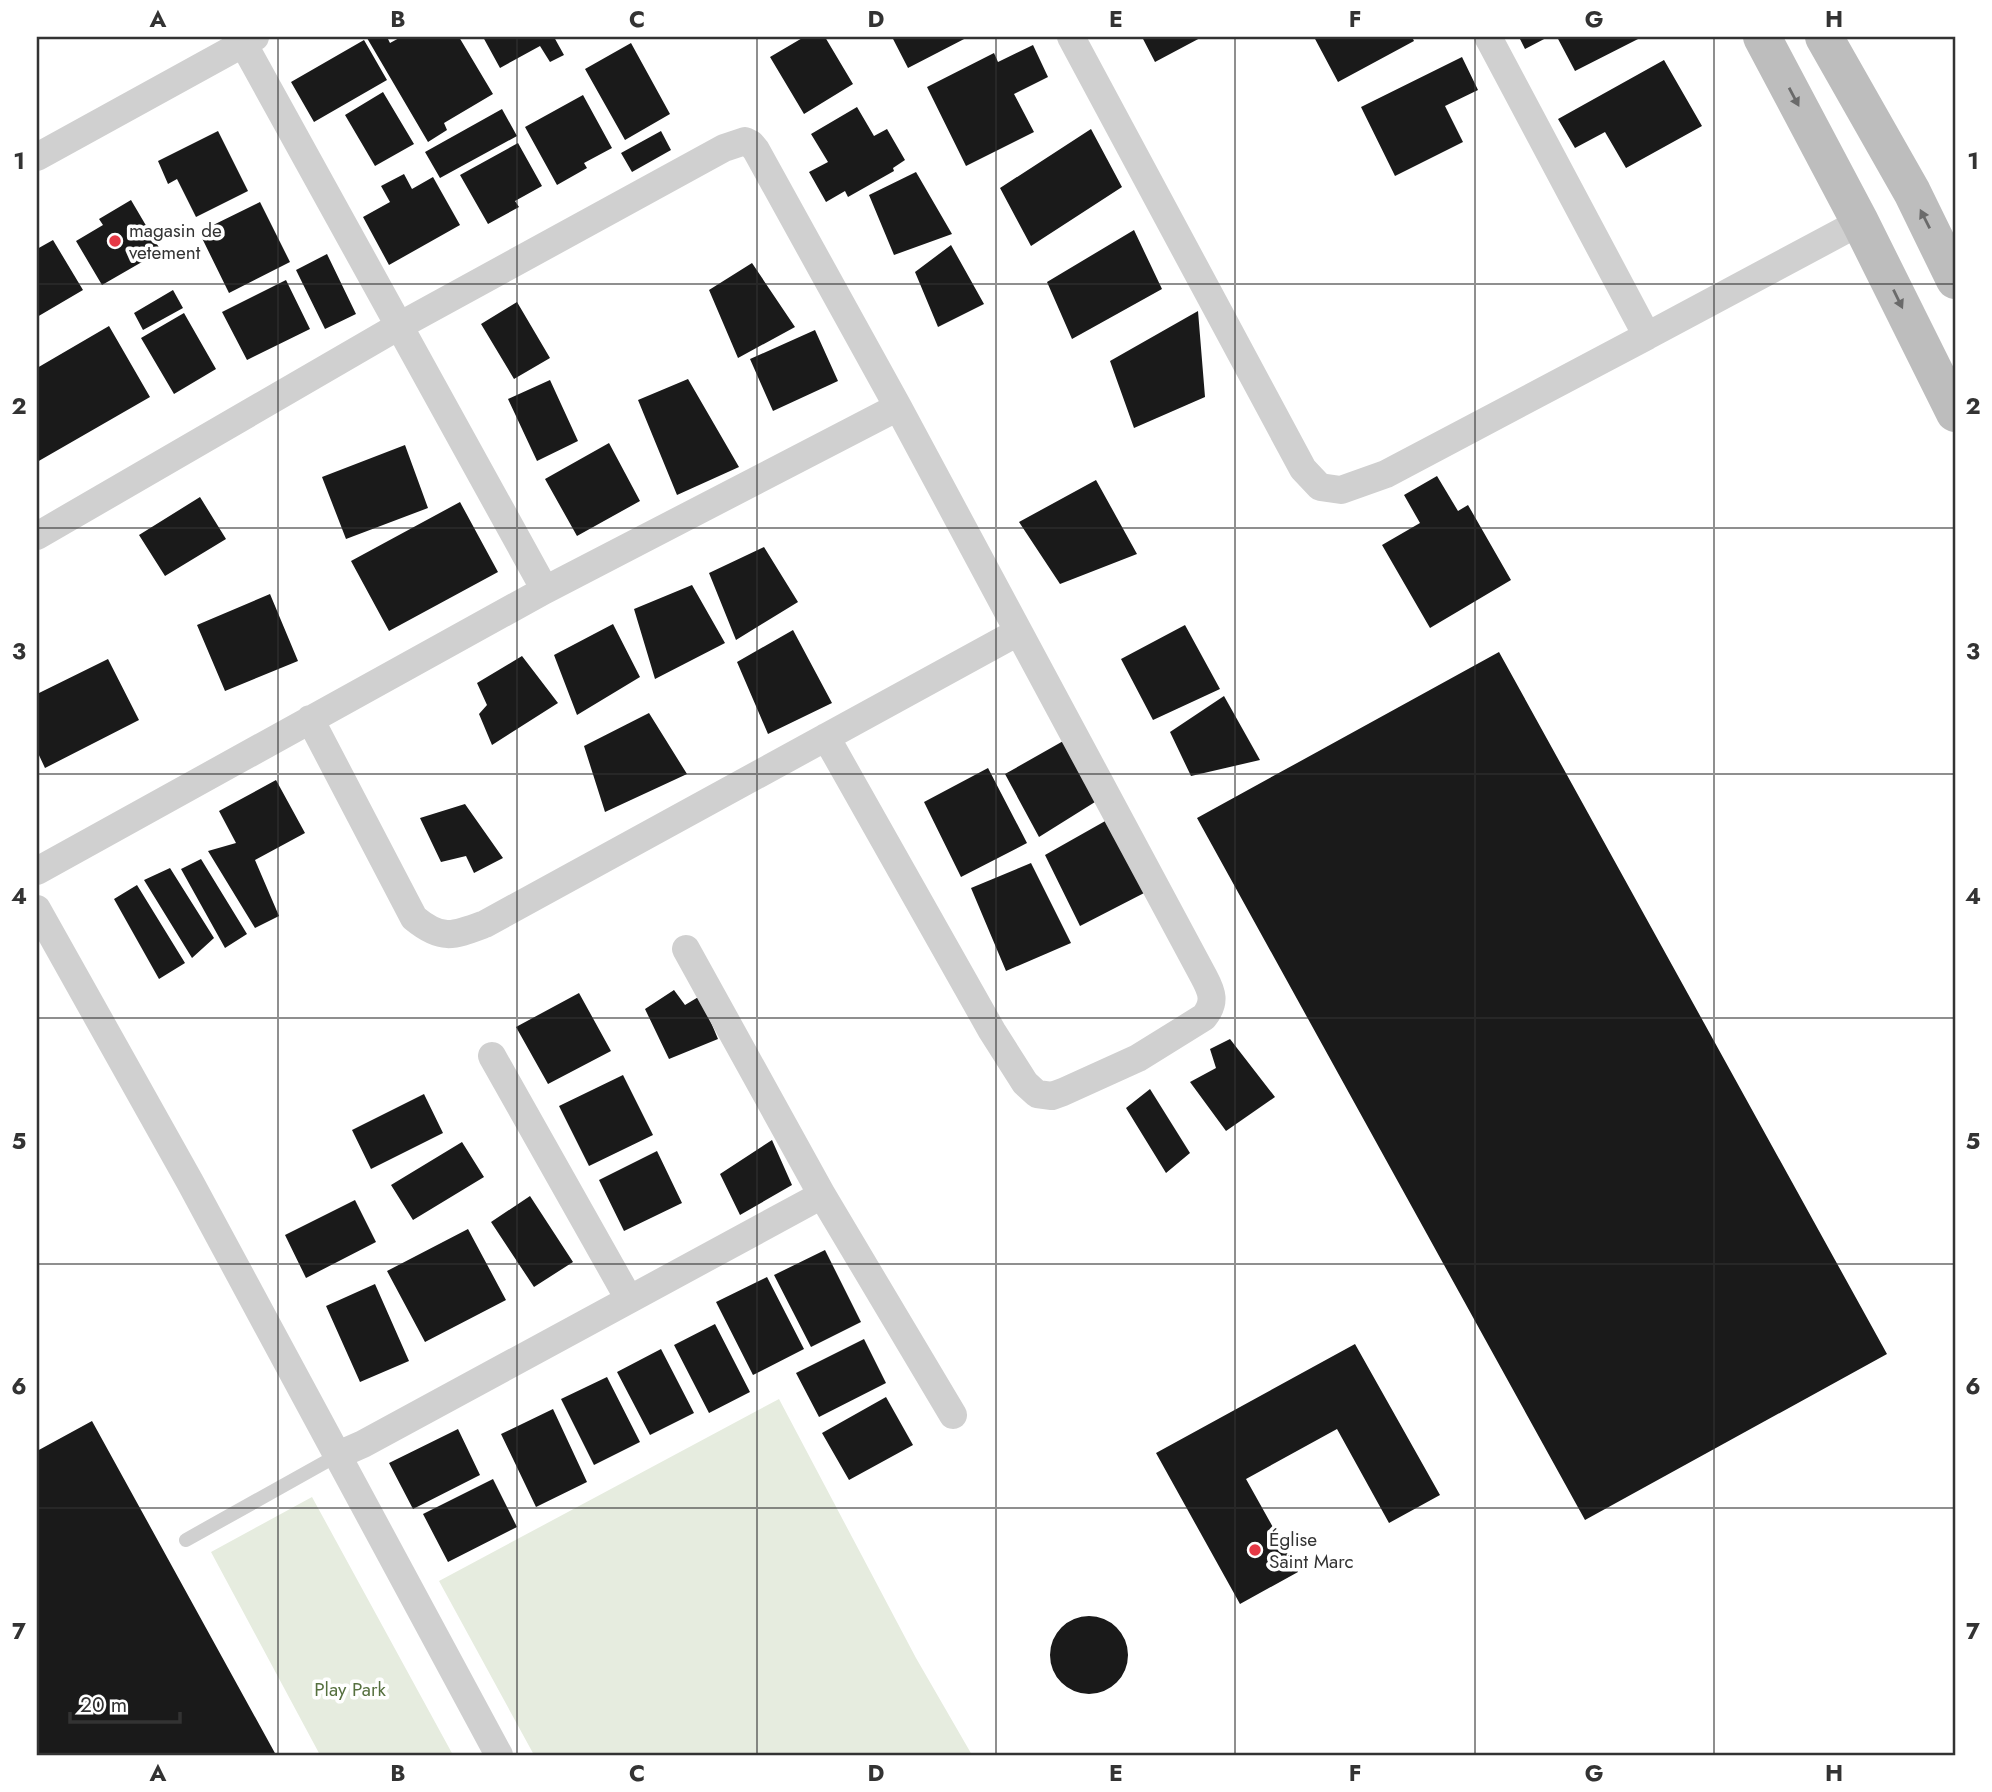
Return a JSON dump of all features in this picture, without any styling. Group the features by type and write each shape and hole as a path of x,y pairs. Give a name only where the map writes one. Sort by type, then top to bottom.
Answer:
{"main road":[{"path":"1762,37 1860,222 1955,413"},
{"path":"1824,37 1912,192 1955,280"}],"street":[{"path":"1071,37 1303,469 1321,487 1341,490 1386,474 1860,222"},
{"path":"1488,37 1647,335"},
{"path":"37,157 249,40 399,326 545,590"},
{"path":"37,536 399,326 724,148 745,141 756,150 898,408 1212,993 1212,1004 1204,1017 1138,1058 1052,1096 1037,1094 1025,1083 992,1031 826,737"},
{"path":"37,872 545,590 898,408"},
{"path":"310,719 414,918 429,930 444,935 485,924 1018,632"},
{"path":"37,909 190,1182 499,1755"},
{"path":"686,949 822,1195 953,1415"},
{"path":"492,1056 629,1299"},
{"path":"338,1455 363,1444 822,1195"}],"lane":[{"path":"186,1540 338,1455"}],"green space":[{"path":"779,1399 916,1658 972,1755 534,1755 439,1581"},
{"name":"Play Park","path":"312,1497 453,1755 320,1755 211,1552"}],"building":[{"path":"387,37 390,43 401,37 459,37 493,94 444,123 447,130 428,142 367,38"},
{"path":"483,37 554,37 564,55 550,62 540,46 500,68"},
{"path":"804,37 825,37 853,84 804,114 770,57"},
{"path":"892,37 968,37 908,68"},
{"path":"1142,37 1202,37 1155,62"},
{"path":"1314,37 1412,37 1414,41 1338,82"},
{"path":"1519,37 1548,37 1525,49"},
{"path":"1557,37 1642,37 1575,71"},
{"path":"364,40 387,80 314,122 291,82"},
{"path":"631,43 670,114 625,140 585,69"},
{"path":"1033,45 1048,77 1014,94 1034,132 966,166 927,87 994,53 998,62"},
{"path":"1462,57 1478,90 1445,106 1463,142 1395,176 1361,107"},
{"path":"1664,60 1702,126 1626,168 1605,132 1575,148 1558,119"},
{"path":"383,92 414,144 375,166 345,115"},
{"path":"583,95 612,148 584,163 587,168 557,185 525,127"},
{"path":"857,107 874,136 887,129 905,160 893,168 894,171 848,197 845,191 826,202 809,172 828,162 811,134"},
{"path":"502,109 517,136 440,178 425,152"},
{"path":"1091,129 1122,187 1031,246 1000,188"},
{"path":"218,131 248,191 196,217 177,179 168,184 158,161"},
{"path":"661,131 671,150 632,172 621,153"},
{"path":"518,143 542,186 515,201 519,207 488,224 460,175"},
{"path":"916,172 952,234 894,255 869,195"},
{"path":"404,174 412,189 433,177 460,225 389,265 363,217 390,202 381,186"},
{"path":"131,200 161,251 102,285 76,241 103,225 99,219"},
{"path":"260,202 290,262 229,293 199,232"},
{"path":"1134,230 1162,289 1072,339 1047,282"},
{"path":"53,240 83,290 37,317 37,249"},
{"path":"951,245 984,304 938,327 915,272"},
{"path":"327,254 356,314 325,329 296,270"},
{"path":"752,263 795,327 738,358 709,290"},
{"path":"286,280 310,329 247,360 222,312"},
{"path":"173,290 183,308 143,330 134,313"},
{"path":"517,302 550,358 514,379 481,324"},
{"path":"1198,311 1205,397 1134,428 1110,361"},
{"path":"184,313 216,369 174,394 141,338"},
{"path":"109,326 150,397 37,462 37,368"},
{"path":"815,330 838,381 773,411 750,359"},
{"path":"688,379 739,467 677,495 638,400"},
{"path":"550,380 578,441 537,461 508,399"},
{"path":"609,443 640,501 577,536 545,479"},
{"path":"405,445 428,508 346,539 322,477"},
{"path":"1437,476 1458,511 1468,505 1511,580 1430,628 1382,545 1420,523 1404,495"},
{"path":"1096,480 1137,554 1060,584 1019,522"},
{"path":"200,497 226,539 165,576 139,535"},
{"path":"460,502 498,572 389,631 351,561"},
{"path":"764,547 798,602 736,640 709,573"},
{"path":"692,585 725,643 655,679 634,609"},
{"path":"270,594 298,661 225,691 197,625"},
{"path":"613,624 640,677 577,715 554,655"},
{"path":"1185,625 1220,689 1153,720 1121,659"},
{"path":"793,630 832,703 768,734 737,662"},
{"path":"1499,652 1887,1354 1585,1520 1197,818"},
{"path":"522,656 558,703 492,745 479,714 487,705 477,683"},
{"path":"108,659 139,720 45,768 37,751 37,694"},
{"path":"1224,696 1260,760 1191,776 1170,732"},
{"path":"649,713 687,774 605,812 584,746"},
{"path":"1065,740 1095,802 1039,837 1005,774"},
{"path":"988,768 1027,843 961,877 924,802"},
{"path":"276,780 305,833 255,860 279,916 255,928 208,851 236,843 219,811"},
{"path":"465,804 503,858 474,873 466,856 441,862 420,818"},
{"path":"1107,820 1148,891 1080,926 1045,855"},
{"path":"201,859 247,934 225,948 181,869"},
{"path":"1031,863 1071,943 1006,971 971,888"},
{"path":"170,868 214,938 192,958 144,880"},
{"path":"137,885 185,963 159,979 114,899"},
{"path":"674,990 685,1005 700,996 718,1039 669,1059 645,1009"},
{"path":"579,993 611,1051 548,1084 516,1027"},
{"path":"1230,1039 1275,1097 1226,1131 1190,1082 1216,1068 1210,1049"},
{"path":"623,1075 653,1135 589,1166 559,1106"},
{"path":"1150,1089 1190,1153 1166,1173 1126,1108"},
{"path":"424,1094 443,1133 371,1169 352,1130"},
{"path":"772,1140 792,1185 740,1215 720,1174"},
{"path":"462,1142 484,1177 413,1220 391,1185"},
{"path":"657,1151 682,1203 624,1231 599,1180"},
{"path":"530,1196 573,1262 534,1287 491,1222"},
{"path":"355,1200 376,1242 306,1278 285,1235"},
{"path":"468,1229 506,1300 425,1342 387,1271"},
{"path":"825,1250 861,1322 811,1347 774,1275"},
{"path":"767,1277 804,1349 753,1375 716,1302"},
{"path":"375,1284 409,1361 360,1382 326,1306"},
{"path":"715,1324 750,1392 709,1413 674,1345"},
{"path":"864,1339 886,1383 819,1417 796,1373"},
{"path":"1355,1344 1440,1495 1389,1523 1337,1429 1246,1479 1298,1572 1240,1604 1156,1453"},
{"path":"661,1349 694,1413 650,1435 617,1372"},
{"path":"607,1377 640,1442 594,1465 561,1399"},
{"path":"886,1397 913,1445 849,1480 822,1433"},
{"path":"553,1409 587,1482 536,1507 501,1434"},
{"path":"92,1421 276,1755 37,1755 37,1451"},
{"path":"458,1429 480,1475 413,1509 389,1463"},
{"path":"493,1479 517,1527 448,1562 423,1514"},
{"path":"1089,1616 1104,1619 1117,1627 1125,1640 1128,1655 1125,1670 1117,1683 1104,1691 1089,1694 1074,1691 1061,1683 1053,1670 1050,1655 1053,1640 1061,1627 1074,1619"}],"place":[{"name":"magasin de vetement","path":"115,241"},
{"name":"Église Saint Marc","path":"1255,1550"}]}
